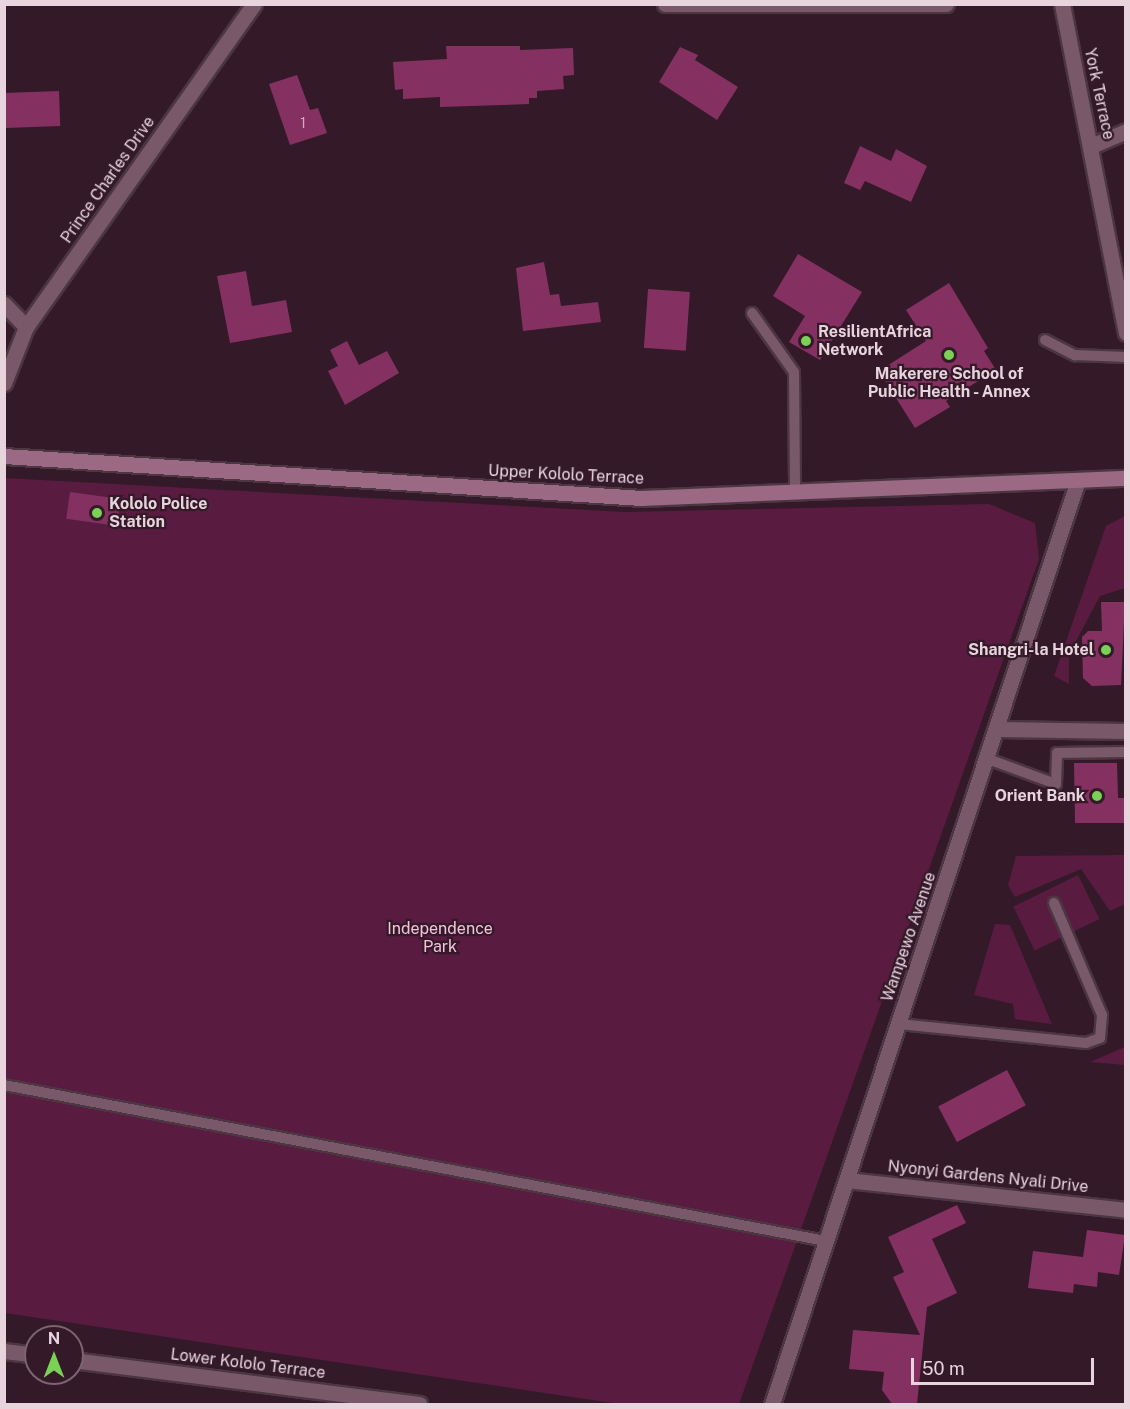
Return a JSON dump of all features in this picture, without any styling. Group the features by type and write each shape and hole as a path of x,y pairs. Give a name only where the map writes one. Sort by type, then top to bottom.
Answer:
{"main road":[{"name":"Upper Kololo Terrace","path":"4,456 576,495 795,495 1125,478"}],"street":[{"name":"Prince Charles Drive","path":"4,382 26,327 254,4"},
{"path":"666,4 946,4"},
{"name":"York Terrace","path":"1062,4 1125,328"},
{"path":"1091,146 1125,131"},
{"path":"4,304 26,327"},
{"name":"Wampewo Avenue","path":"772,1404 998,729 1078,480"},
{"path":"998,729 1121,731"},
{"name":"Nyonyi Gardens Nyali Drive","path":"847,1180 1125,1210"},
{"path":"4,1351 24,1354"},
{"name":"Lower Kololo Terrace","path":"84,1362 373,1402 419,1404"}],"lane":[{"path":"752,313 794,372 795,495"},
{"path":"1045,340 1075,355 1125,357"},
{"path":"988,759 1056,784 1057,753 1121,752 1121,731"},
{"path":"899,1024 1086,1043 1100,1038 1102,1015 1054,903"},
{"path":"4,1085 826,1241"}],"green space":[{"name":"Independence Park","path":"5,478 624,512 989,504 1035,523 1039,559 739,1404 619,1404 5,1313"},
{"path":"1125,516 1125,588 1100,596 1069,654 1069,684 1054,676 1106,526"},
{"path":"1125,855 1125,904 1110,911 1081,869 1015,897 1008,885 1016,856"},
{"path":"1078,875 1099,919 1035,951 1013,907"},
{"path":"995,924 1010,925 1052,1024 1015,1019 1013,1004 974,995"},
{"path":"1125,1047 1125,1065 1090,1062"}],"building":[{"path":"446,46 520,46 520,50 573,48 574,75 563,76 564,89 537,91 537,98 529,98 529,104 440,107 440,97 403,99 403,89 395,90 393,62 447,59"},
{"path":"680,47 698,55 695,60 738,87 717,120 659,82"},
{"path":"297,75 310,110 318,108 327,133 290,145 269,84"},
{"path":"59,91 60,126 5,128 4,93"},
{"path":"860,146 891,161 896,149 927,166 911,202 865,181 860,190 844,183"},
{"path":"798,254 862,292 820,360 789,342 805,316 773,296"},
{"path":"544,262 550,295 559,294 561,306 598,302 601,322 523,331 516,268"},
{"path":"246,271 252,306 286,300 292,332 230,343 217,276"},
{"path":"949,283 988,348 984,351 996,370 946,401 950,407 915,428 879,371 926,341 906,310"},
{"path":"648,289 690,292 686,351 644,348"},
{"path":"347,341 359,365 387,351 399,373 345,405 328,371 338,366 330,350"},
{"path":"70,492 121,499 117,526 66,519"},
{"path":"1101,602 1125,602 1121,685 1092,686 1083,678 1082,637 1088,631 1102,631"},
{"path":"1074,763 1117,763 1118,798 1125,798 1125,823 1075,823"},
{"path":"1007,1070 1026,1105 957,1142 938,1107"},
{"path":"957,1205 966,1223 932,1239 957,1293 927,1307 917,1404 892,1404 882,1390 884,1372 849,1369 853,1330 920,1335 893,1277 904,1272 888,1237"},
{"path":"1087,1230 1125,1235 1119,1275 1098,1272 1097,1287 1074,1284 1073,1293 1028,1288 1033,1251 1083,1257"}],"place":[{"name":"ResilientAfrica Network","path":"806,341"},
{"name":"Makerere School of Public Health - Annex","path":"949,355"},
{"name":"Kololo Police Station","path":"97,513"},
{"name":"Shangri-la Hotel","path":"1106,650"},
{"name":"Orient Bank","path":"1097,796"}]}
